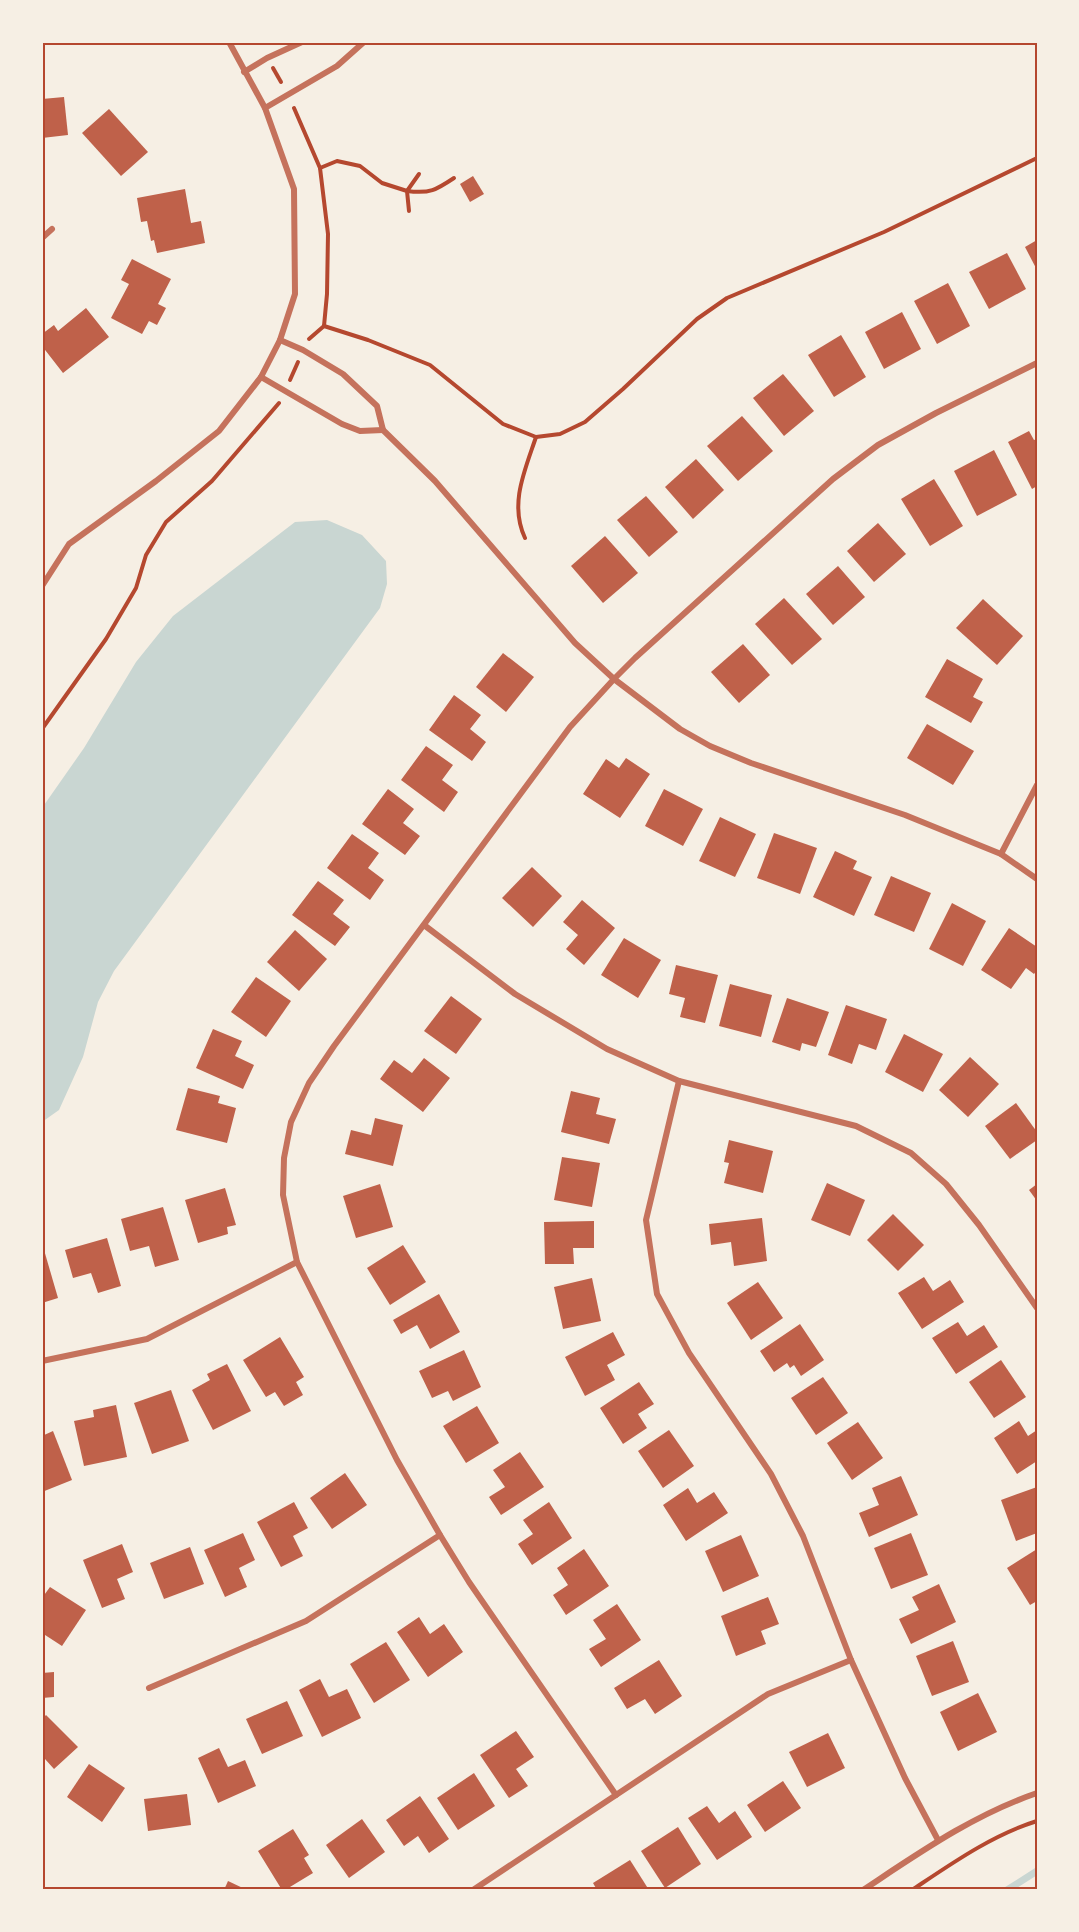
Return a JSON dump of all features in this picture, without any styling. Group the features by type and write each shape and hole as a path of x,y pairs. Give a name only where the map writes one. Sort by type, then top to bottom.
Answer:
{"street":[{"path":"42,586 69,544 156,481 219,431 261,377 280,340 295,294 294,189 265,108 229,42"},
{"path":"244,72 267,58 302,42"},
{"path":"265,108 337,66 364,42"},
{"path":"42,238 52,229"},
{"path":"280,340 303,350 343,374 377,406 383,430 435,480 575,644 614,678 680,729 710,746 751,763 905,815 1001,855 1037,879"},
{"path":"616,1795 469,1582 440,1535 397,1460 297,1262 283,1195 284,1158 291,1122 309,1083 334,1046 570,727 614,678 833,479 878,445 936,413 1037,363"},
{"path":"261,377 360,431 383,430"},
{"path":"1001,855 1037,785"},
{"path":"424,925 515,994 607,1049 679,1081 856,1126 911,1153 946,1184 1012,1269 1037,1308"},
{"path":"679,1081 646,1220 657,1294 689,1353 771,1474 803,1536 851,1660 904,1778 938,1840"},
{"path":"42,1360 147,1339 297,1262"},
{"path":"149,1688 306,1621 440,1535"},
{"path":"473,1890 768,1694 851,1660"},
{"path":"863,1890 938,1840 982,1816 1037,1793"}],"path":[{"path":"42,729 106,639 136,588 146,555 166,522 212,481 275,409 310,336 324,326 328,234 320,168 299,116 267,58"},
{"path":"324,326 368,340 430,365 503,424 536,437 560,434 585,422 623,390 697,319 727,298 884,232 1037,158"},
{"path":"320,168 337,161 360,166 382,183 421,193 435,191 454,178"},
{"path":"409,211 407,191 419,174"},
{"path":"525,538 519,525 521,481 536,437"},
{"path":"912,1890 957,1860 1020,1826 1037,1821"}],"shaded area":[{"path":"327,520 362,535 386,561 387,584 380,608 114,971 98,1002 83,1057 59,1110 42,1122 42,808 84,748 136,662 173,616 295,522"}],"building":[{"path":"64,97 68,135 42,138 42,99"},
{"path":"109,109 148,152 121,176 82,133"},
{"path":"473,176 484,194 470,202 460,184"},
{"path":"185,189 191,223 201,221 205,243 157,253 154,240 151,241 147,221 141,222 137,198"},
{"path":"1037,240 1037,270 1025,247"},
{"path":"1007,253 1026,289 989,309 969,272"},
{"path":"132,259 171,279 158,304 166,308 157,325 149,321 142,334 111,318 129,284 121,280"},
{"path":"948,283 970,326 937,344 914,301"},
{"path":"86,308 109,337 63,373 42,346 42,334 54,325 58,331"},
{"path":"902,312 921,349 884,369 865,332"},
{"path":"841,335 866,377 834,397 808,355"},
{"path":"783,374 814,411 784,436 753,398"},
{"path":"742,416 773,451 738,481 707,446"},
{"path":"1029,431 1034,440 1037,439 1037,486 1032,489 1008,442"},
{"path":"994,450 1017,495 977,516 954,471"},
{"path":"696,459 724,490 693,519 665,487"},
{"path":"934,479 963,526 930,546 901,499"},
{"path":"646,496 678,532 649,557 617,520"},
{"path":"878,523 906,554 874,582 847,551"},
{"path":"605,536 638,573 603,603 571,566"},
{"path":"838,566 865,597 833,625 806,594"},
{"path":"784,598 822,639 792,665 755,624"},
{"path":"983,599 1023,636 997,665 956,628"},
{"path":"743,644 770,675 739,703 711,672"},
{"path":"503,653 534,677 506,712 476,687"},
{"path":"947,659 983,679 973,697 983,702 971,723 925,697"},
{"path":"454,695 481,715 470,729 486,742 472,761 429,730"},
{"path":"927,724 974,751 953,785 907,758"},
{"path":"426,746 453,765 442,780 458,792 444,812 401,780"},
{"path":"626,758 650,774 620,818 583,794 606,759 619,768"},
{"path":"388,789 414,809 403,823 420,836 405,855 362,824"},
{"path":"664,789 703,809 683,846 645,826"},
{"path":"720,817 756,834 735,877 699,861"},
{"path":"774,833 817,848 800,894 757,878"},
{"path":"352,834 379,853 368,868 384,880 370,900 327,868"},
{"path":"835,851 857,861 853,869 872,877 854,916 813,897"},
{"path":"532,867 562,896 533,927 502,898"},
{"path":"891,876 931,893 914,932 874,915"},
{"path":"318,881 344,900 333,914 350,927 335,946 292,915"},
{"path":"582,900 615,928 584,965 566,949 578,935 563,922"},
{"path":"952,903 986,921 963,966 929,949"},
{"path":"1009,928 1037,947 1037,970 1034,974 1026,968 1011,989 981,970"},
{"path":"295,930 327,959 299,991 267,962"},
{"path":"624,938 661,960 638,998 601,975"},
{"path":"676,965 718,975 705,1023 680,1017 685,998 669,994"},
{"path":"256,977 291,1001 266,1037 231,1012"},
{"path":"730,984 772,995 761,1037 719,1026"},
{"path":"451,996 482,1019 456,1054 424,1031"},
{"path":"787,998 829,1012 816,1047 802,1043 800,1051 772,1042"},
{"path":"846,1005 887,1019 876,1050 859,1044 852,1064 828,1055"},
{"path":"213,1029 242,1041 235,1056 254,1065 243,1089 196,1068"},
{"path":"904,1034 943,1054 923,1092 885,1072"},
{"path":"970,1057 999,1084 968,1117 939,1090"},
{"path":"424,1058 450,1078 423,1112 380,1079 394,1060 412,1073"},
{"path":"188,1088 220,1096 218,1103 236,1108 227,1143 176,1130"},
{"path":"571,1091 600,1098 596,1114 616,1119 609,1144 561,1132"},
{"path":"1016,1103 1037,1132 1037,1140 1010,1159 985,1126"},
{"path":"375,1118 403,1125 393,1166 345,1154 351,1130 371,1135"},
{"path":"729,1140 773,1151 763,1193 724,1183 729,1163 724,1162"},
{"path":"562,1157 600,1163 592,1207 554,1200"},
{"path":"827,1183 865,1200 850,1236 811,1220"},
{"path":"380,1184 393,1227 356,1238 343,1196"},
{"path":"1037,1184 1037,1201 1029,1190"},
{"path":"225,1188 236,1225 227,1227 228,1234 198,1243 185,1200"},
{"path":"163,1207 179,1260 155,1267 149,1246 130,1251 121,1219"},
{"path":"893,1214 924,1245 898,1271 867,1240"},
{"path":"762,1218 767,1261 734,1266 731,1242 711,1245 709,1224"},
{"path":"594,1221 594,1248 573,1248 574,1264 545,1264 544,1222"},
{"path":"107,1238 121,1286 98,1293 91,1273 73,1278 65,1250"},
{"path":"42,1243 58,1298 42,1303"},
{"path":"403,1245 426,1282 390,1305 367,1268"},
{"path":"924,1277 933,1291 950,1280 964,1302 922,1329 898,1293"},
{"path":"592,1278 601,1321 563,1329 554,1287"},
{"path":"758,1282 783,1318 751,1340 727,1303"},
{"path":"439,1294 460,1332 430,1349 417,1325 401,1334 393,1320"},
{"path":"958,1322 967,1336 984,1325 998,1347 956,1374 932,1338"},
{"path":"800,1324 824,1360 801,1376 794,1365 790,1368 787,1363 774,1372 760,1351"},
{"path":"613,1332 625,1355 607,1365 615,1380 585,1396 565,1357"},
{"path":"280,1337 304,1377 296,1382 303,1395 284,1406 275,1392 266,1397 243,1360"},
{"path":"464,1350 481,1387 453,1401 448,1391 432,1398 419,1371"},
{"path":"1001,1360 1026,1397 994,1418 969,1382"},
{"path":"227,1364 251,1411 213,1430 192,1390 210,1380 207,1374"},
{"path":"823,1377 848,1413 816,1435 791,1398"},
{"path":"639,1382 654,1404 638,1414 647,1428 623,1444 600,1408"},
{"path":"171,1390 189,1441 152,1454 134,1403"},
{"path":"116,1405 127,1457 84,1466 74,1421 94,1417 93,1410"},
{"path":"477,1406 499,1443 466,1463 443,1426"},
{"path":"1019,1421 1028,1436 1037,1430 1037,1461 1017,1474 994,1438"},
{"path":"858,1422 883,1458 852,1480 827,1443"},
{"path":"669,1430 694,1466 663,1488 638,1451"},
{"path":"53,1431 72,1480 42,1492 42,1436"},
{"path":"520,1452 544,1487 501,1515 489,1497 505,1487 493,1470"},
{"path":"345,1473 367,1505 332,1529 310,1498"},
{"path":"901,1476 918,1515 869,1537 859,1513 879,1505 872,1488"},
{"path":"1037,1487 1037,1533 1016,1541 1001,1500"},
{"path":"688,1488 697,1503 714,1492 728,1513 686,1541 663,1505"},
{"path":"294,1502 308,1528 293,1536 303,1556 281,1567 257,1522"},
{"path":"549,1502 572,1538 532,1565 518,1544 533,1534 523,1520"},
{"path":"243,1533 255,1560 239,1568 247,1587 225,1597 204,1550"},
{"path":"911,1533 928,1575 891,1589 874,1548"},
{"path":"741,1535 759,1576 723,1592 705,1551"},
{"path":"122,1544 133,1572 117,1579 125,1599 102,1608 83,1560"},
{"path":"190,1547 204,1584 164,1599 150,1563"},
{"path":"584,1549 609,1586 566,1615 553,1595 568,1585 557,1568"},
{"path":"1037,1549 1037,1601 1030,1605 1007,1568"},
{"path":"939,1584 956,1622 911,1644 899,1619 919,1610 912,1597"},
{"path":"50,1587 86,1610 62,1646 42,1633 42,1598"},
{"path":"768,1597 779,1624 761,1631 766,1644 736,1656 721,1616"},
{"path":"617,1604 641,1640 601,1667 589,1649 606,1639 593,1620"},
{"path":"419,1617 430,1634 444,1624 463,1652 428,1677 397,1632"},
{"path":"953,1641 969,1682 932,1696 916,1656"},
{"path":"386,1642 410,1680 374,1703 350,1664"},
{"path":"659,1660 682,1696 655,1714 645,1699 627,1709 614,1688"},
{"path":"54,1672 54,1697 42,1698 42,1673"},
{"path":"320,1679 329,1697 347,1689 361,1718 322,1737 299,1690"},
{"path":"978,1693 997,1732 958,1751 940,1712"},
{"path":"287,1701 303,1736 262,1754 246,1719"},
{"path":"46,1715 78,1747 54,1769 45,1759 42,1762 42,1719"},
{"path":"516,1731 534,1757 516,1769 528,1786 509,1798 480,1755"},
{"path":"828,1733 845,1768 807,1787 789,1752"},
{"path":"219,1748 228,1767 245,1760 256,1786 218,1803 198,1758"},
{"path":"89,1764 125,1788 102,1822 67,1797"},
{"path":"474,1773 495,1806 458,1830 437,1798"},
{"path":"783,1781 801,1808 765,1832 747,1805"},
{"path":"187,1794 191,1825 148,1831 144,1799"},
{"path":"420,1796 449,1839 429,1853 418,1836 404,1846 386,1820"},
{"path":"707,1806 719,1823 735,1811 752,1837 717,1860 688,1818"},
{"path":"362,1819 385,1852 349,1878 326,1845"},
{"path":"678,1827 701,1864 665,1888 641,1851"},
{"path":"293,1829 309,1855 304,1858 313,1873 282,1890 258,1851"},
{"path":"630,1860 649,1890 597,1890 593,1883"},
{"path":"228,1881 247,1890 224,1890"}],"waterway":[{"path":"1007,1890 1037,1871"}]}
